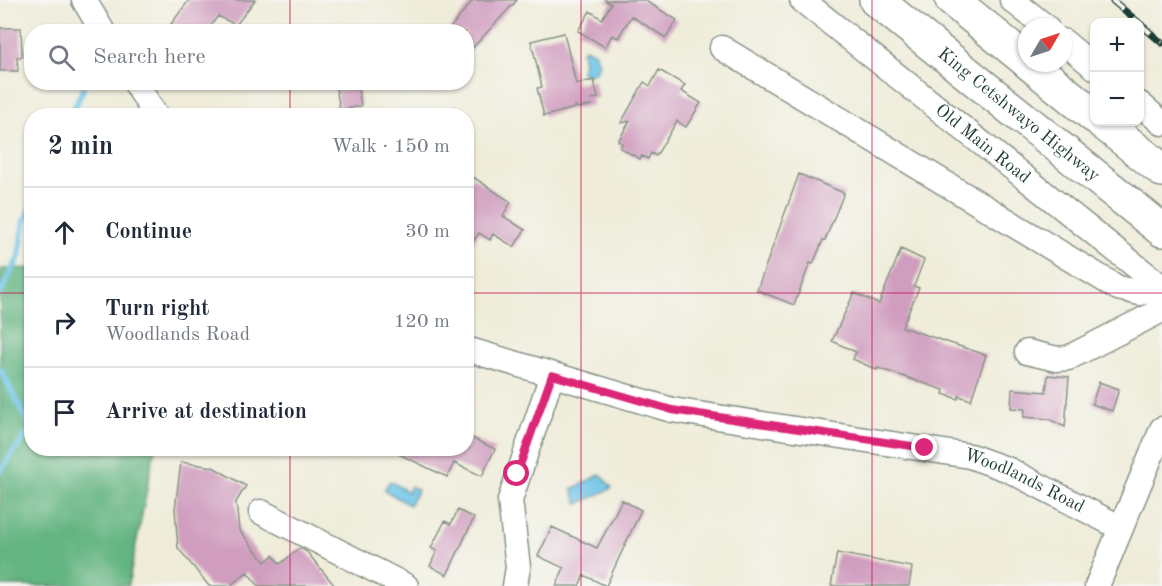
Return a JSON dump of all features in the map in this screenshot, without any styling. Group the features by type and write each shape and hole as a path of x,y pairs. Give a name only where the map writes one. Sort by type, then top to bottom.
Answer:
{"highway":[{"name":"King Cetshwayo Highway","path":"876,0 1162,230"},
{"path":"952,0 1018,54"},
{"path":"1040,72 1090,112"},
{"path":"1107,126 1162,170"}],"street":[{"path":"84,0 98,24"},
{"name":"Old Main Road","path":"802,0 1162,288"},
{"path":"1012,0 1035,18"},
{"path":"722,48 1118,288 1140,293 1162,288"},
{"path":"1072,48 1090,63"},
{"path":"140,90 151,108"},
{"path":"1144,107 1162,123"},
{"path":"1027,352 1056,359 1068,358 1162,310"},
{"name":"Woodlands Road","path":"474,351 693,414 970,456 1009,470 1121,528"},
{"path":"515,586 518,567 510,500 552,375"},
{"path":"1097,586 1162,429"},
{"path":"261,512 405,586"}],"green space":[{"path":"24,268 24,456 154,456 128,586 0,586 0,269"}],"water":[{"path":"585,48 595,53 599,63 597,70 590,75 584,74 581,70 584,62 582,52"},
{"path":"601,474 612,488 578,504 572,489"},
{"path":"390,481 408,492 411,486 418,490 409,505 384,490"}],"building":[{"path":"189,0 255,0 237,24 218,16 212,24 171,24"},
{"path":"473,0 517,0 474,46 474,24 454,24"},
{"path":"605,0 644,0 677,20 666,38 631,16 618,38 612,35 605,47 578,31 590,11 602,19 611,4"},
{"path":"0,28 21,28 22,57 17,57 18,71 0,71"},
{"path":"564,33 576,84 594,80 598,98 591,99 592,105 579,108 575,106 575,108 544,116 537,88 542,87 531,41"},
{"path":"659,70 685,85 681,91 701,103 686,127 677,121 656,156 651,153 648,159 642,156 640,159 620,148 622,143 618,141 630,121 621,123 644,82 650,86"},
{"path":"336,90 358,90 361,106 340,108"},
{"path":"799,174 844,193 825,240 813,264 810,263 794,305 757,290"},
{"path":"474,178 511,202 503,216 525,230 514,247 493,234 490,240 479,233 474,240"},
{"path":"901,249 924,260 914,286 919,288 902,327 986,355 971,400 959,396 958,399 943,394 944,390 878,368 877,370 853,359 856,352 832,341 854,293 879,304"},
{"path":"1048,375 1069,377 1065,427 1049,419 1024,417 1025,409 1011,408 1012,389 1046,392"},
{"path":"1099,382 1119,389 1112,411 1092,404"},
{"path":"474,439 495,449 482,476 454,463 447,477 403,456 474,456"},
{"path":"181,462 213,467 246,486 236,502 239,530 265,562 273,555 280,564 300,548 307,552 335,586 259,586 247,572 230,586 209,586 178,548 175,509"},
{"path":"622,500 641,510 606,586 584,575 579,586 556,586 564,568 538,556 552,527 597,548"},
{"path":"458,510 474,518 447,575 430,566 437,551 431,548 445,521 451,524"},
{"path":"837,553 912,567 909,586 831,586"}],"waterway":[{"path":"75,108 83,90"},
{"path":"0,293 19,257 24,222"},
{"path":"0,369 24,415"},
{"path":"0,471 24,438"}],"railway":[{"path":"1112,0 1133,18"},
{"path":"1144,27 1162,43"}],"route":[{"path":"517,474 552,375 672,410 925,448"}]}
